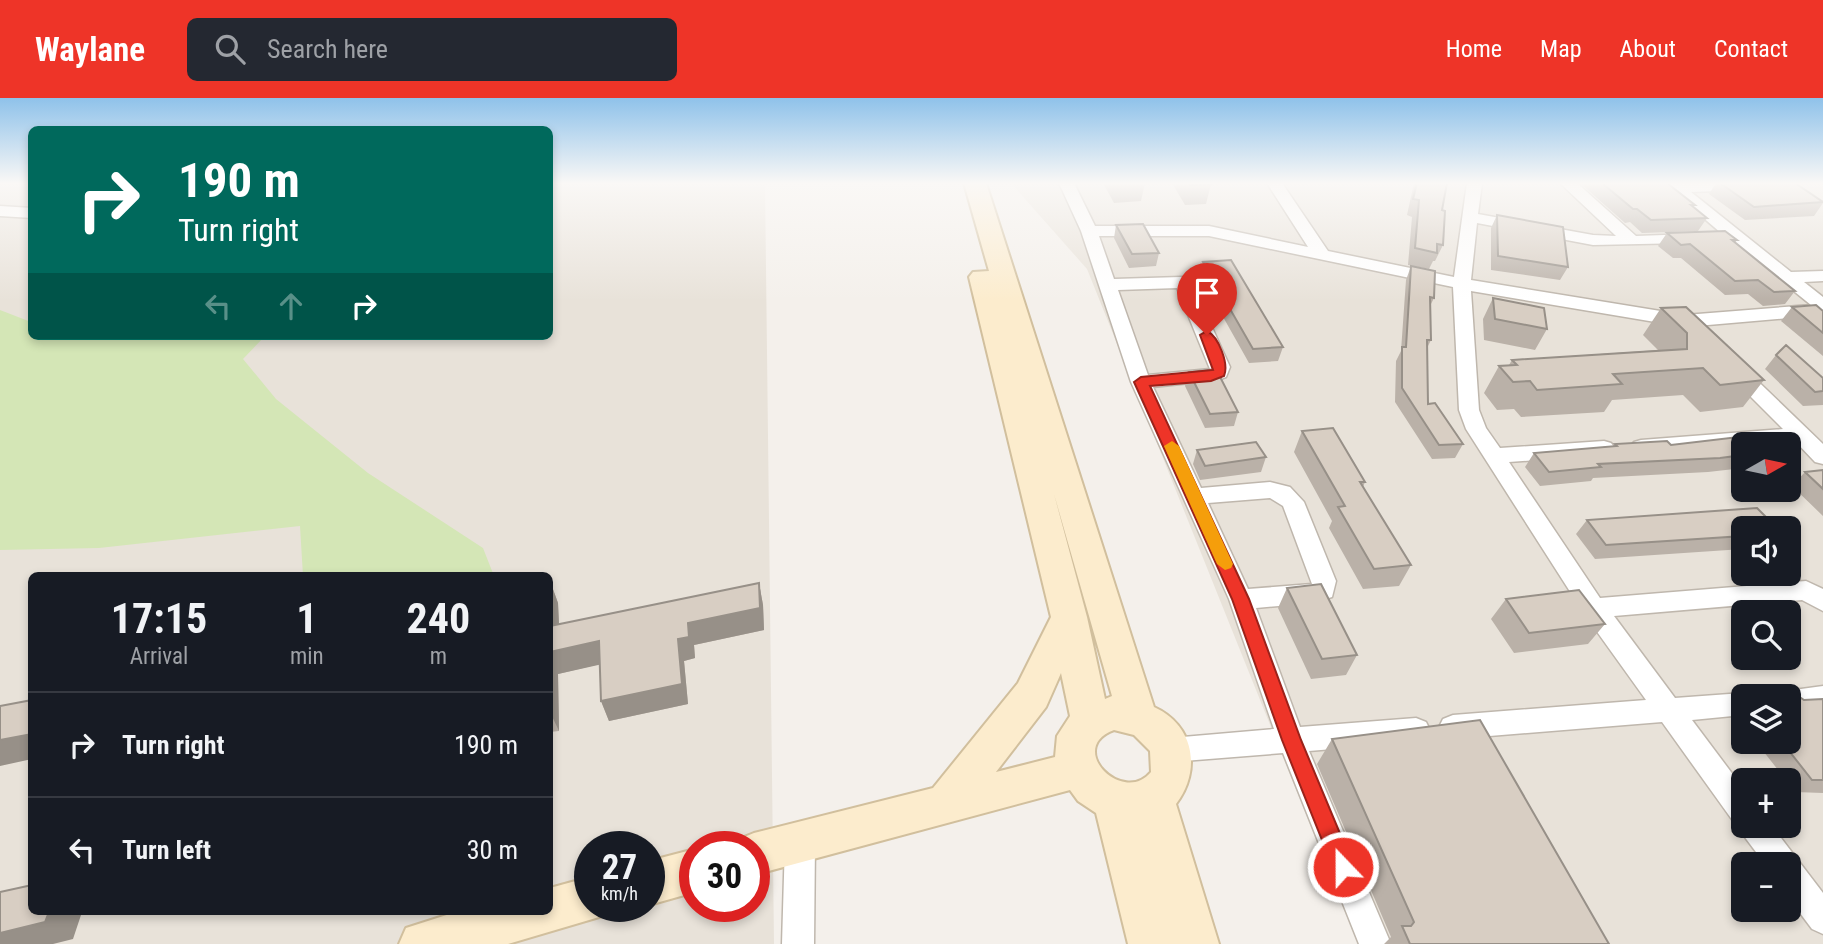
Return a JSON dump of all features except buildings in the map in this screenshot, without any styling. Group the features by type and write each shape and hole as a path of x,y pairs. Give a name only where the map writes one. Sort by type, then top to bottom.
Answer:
{"main road":[{"path":"967,222 1069,617 1090,720"},
{"path":"987,222 1138,717"},
{"path":"947,803 1032,695 1069,617"},
{"path":"1112,713 1138,717 1152,725 1171,750 1171,777 1164,788 1134,798 1099,793 1077,770 1073,756 1074,742 1080,730 1090,720 1112,713"},
{"path":"770,850 1077,770"},
{"path":"1134,798 1152,944"},
{"path":"1134,798 1196,944"},
{"path":"553,909 574,903"},
{"path":"422,944 466,938 533,915"}],"street":[{"path":"1085,222 1141,382 1241,599 1291,740 1374,944"},
{"path":"1301,222 1323,256"},
{"path":"1470,222 1462,284 1469,410 1492,456 1594,608 1731,795"},
{"path":"1499,222 1572,237 1632,241 1737,237"},
{"path":"1612,222 1632,241"},
{"path":"1719,222 1823,308"},
{"path":"1089,231 1197,230 1462,284 1685,321 1823,308"},
{"path":"1787,277 1823,276"},
{"path":"1107,285 1181,282 1185,285 1220,366 1219,373 1211,376 1141,382"},
{"path":"1685,321 1704,340"},
{"path":"1723,359 1797,432"},
{"path":"1801,436 1823,457"},
{"path":"1492,456 1731,440"},
{"path":"1195,496 1270,490 1282,493 1293,502 1324,582 1323,590 1313,594 1241,599"},
{"path":"1594,608 1806,590 1823,601"},
{"path":"1801,699 1823,697"},
{"path":"1171,750 1731,705"},
{"path":"1763,838 1774,852"},
{"path":"798,944 800,842"},
{"path":"1801,889 1823,918"}],"shaded area":[{"path":"0,222 28,222 28,340 553,340 553,222 765,222 774,944 0,944"},
{"path":"1046,222 1823,222 1823,944 1358,944 1087,269"}],"green space":[{"path":"0,310 28,321 28,340 261,340 243,359 276,399 368,473 483,548 492,572 303,572 300,526 99,548 0,550"}],"slow traffic":[{"path":"1172,446 1225,564"}],"route":[{"path":"1207,335 1220,366 1219,373 1141,382 1241,599 1291,740 1343,867"}]}
